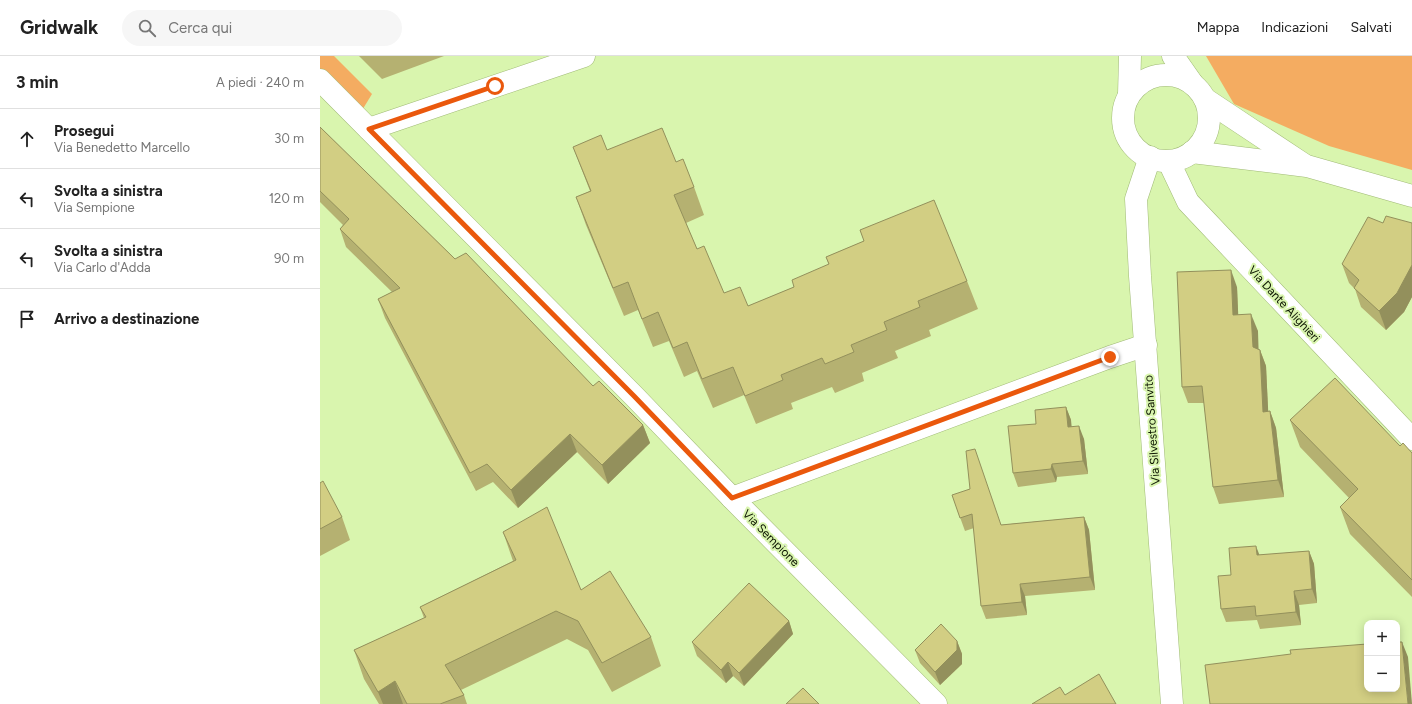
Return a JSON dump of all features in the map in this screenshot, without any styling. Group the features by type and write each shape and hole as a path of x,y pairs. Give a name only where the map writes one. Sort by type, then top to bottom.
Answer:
{"street":[{"path":"369,129 584,56"},
{"path":"1130,56 1129,95 1124,109 1124,124 1128,138 1137,149 1159,159 1192,152 1307,166 1412,196"},
{"path":"1173,56 1198,91 1209,113 1208,128 1202,141 1192,152"},
{"path":"1129,95 1138,85 1151,77 1165,75 1179,77 1307,166"},
{"name":"Via Sempione","path":"320,80 634,396 732,498 936,704"},
{"name":"Via Silvestro Sanvito","path":"1159,159 1136,199 1172,704"},
{"name":"Via Dante Alighieri","path":"1159,159 1188,202 1412,439"},
{"path":"732,498 1110,357 1146,345"}],"shaded area":[{"path":"320,56 334,56 372,94 361,112 320,70"},
{"path":"1206,56 1412,56 1412,170 1329,146 1234,104"}],"building":[{"path":"320,127 455,259 466,253 593,386 599,381 643,425 602,465 570,434 511,490 487,464 470,473 378,299 400,288 340,229 349,219 320,191"},
{"path":"662,128 676,162 683,159 694,187 674,195 697,249 704,246 724,293 740,287 748,306 794,287 792,280 829,264 826,257 864,241 860,230 934,200 967,281 918,301 920,307 884,322 887,330 851,345 854,352 825,364 822,358 781,375 783,380 745,396 733,367 702,379 687,342 673,348 658,312 642,319 628,282 613,288 576,197 591,191 573,147 601,135 607,150"},
{"path":"1386,216 1412,223 1412,265 1397,293 1379,311 1354,288 1359,280 1342,264 1368,217 1383,223"},
{"path":"1231,270 1233,315 1251,314 1253,347 1260,350 1263,412 1270,411 1278,480 1213,487 1202,386 1182,387 1177,272"},
{"path":"1335,378 1400,446 1403,443 1412,453 1412,580 1340,507 1358,489 1290,420"},
{"path":"1066,407 1068,427 1079,426 1083,461 1052,464 1051,469 1013,473 1008,426 1036,424 1035,410"},
{"path":"975,449 1001,525 1084,517 1090,577 1020,584 1022,602 981,606 972,514 960,518 952,495 970,489 966,451"},
{"path":"323,481 342,517 320,529 320,483"},
{"path":"547,507 581,590 610,571 651,637 602,663 578,621 556,611 445,665 464,695 440,704 407,704 395,681 378,692 354,650 426,617 420,607 516,560 503,532"},
{"path":"1256,546 1257,555 1309,551 1312,589 1294,591 1296,612 1256,616 1255,606 1221,609 1218,576 1231,575 1229,548"},
{"path":"749,583 789,621 739,673 728,662 721,670 692,642"},
{"path":"941,624 957,641 957,650 935,672 915,650"},
{"path":"1400,642 1402,642 1408,704 1210,704 1205,665 1291,654 1290,650 1364,644 1364,692 1400,692"},
{"path":"1099,674 1116,704 1032,704 1060,687 1065,695"},
{"path":"803,688 819,704 786,704"}],"route":[{"path":"495,86 369,129 634,396 732,498 1110,357"}]}
